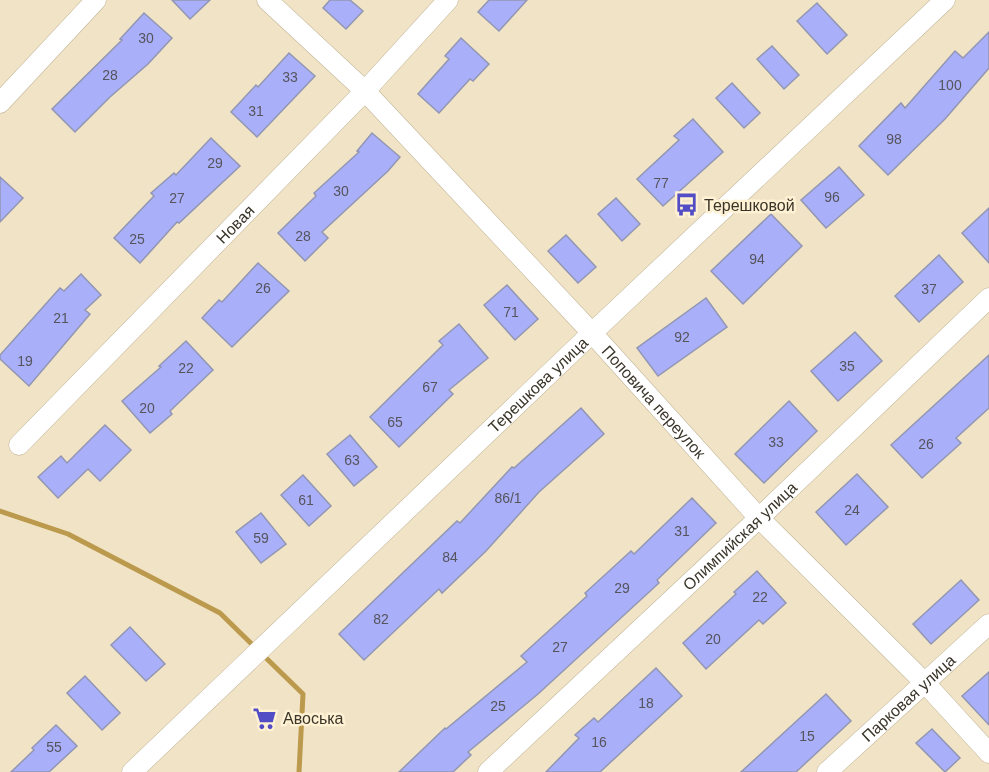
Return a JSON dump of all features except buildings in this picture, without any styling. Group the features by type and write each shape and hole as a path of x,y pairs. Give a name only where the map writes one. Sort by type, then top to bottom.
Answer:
{"street":[{"path":"0,103 96,0"},
{"name":"Поповича переулок","path":"267,0 365,91 592,333 759,518 925,683 989,753"},
{"name":"Новая","path":"19,445 365,91 448,0"},
{"name":"Терешкова улица","path":"132,772 945,0"},
{"name":"Олимпийская улица","path":"488,772 989,298"},
{"name":"Парковая улица","path":"827,772 989,624"}],"waterway":[{"path":"0,511 68,534 220,613 303,694 299,772"}],"place":[{"name":"Терешковой","path":"686,205"},
{"name":"Авоська","path":"265,718"}]}
